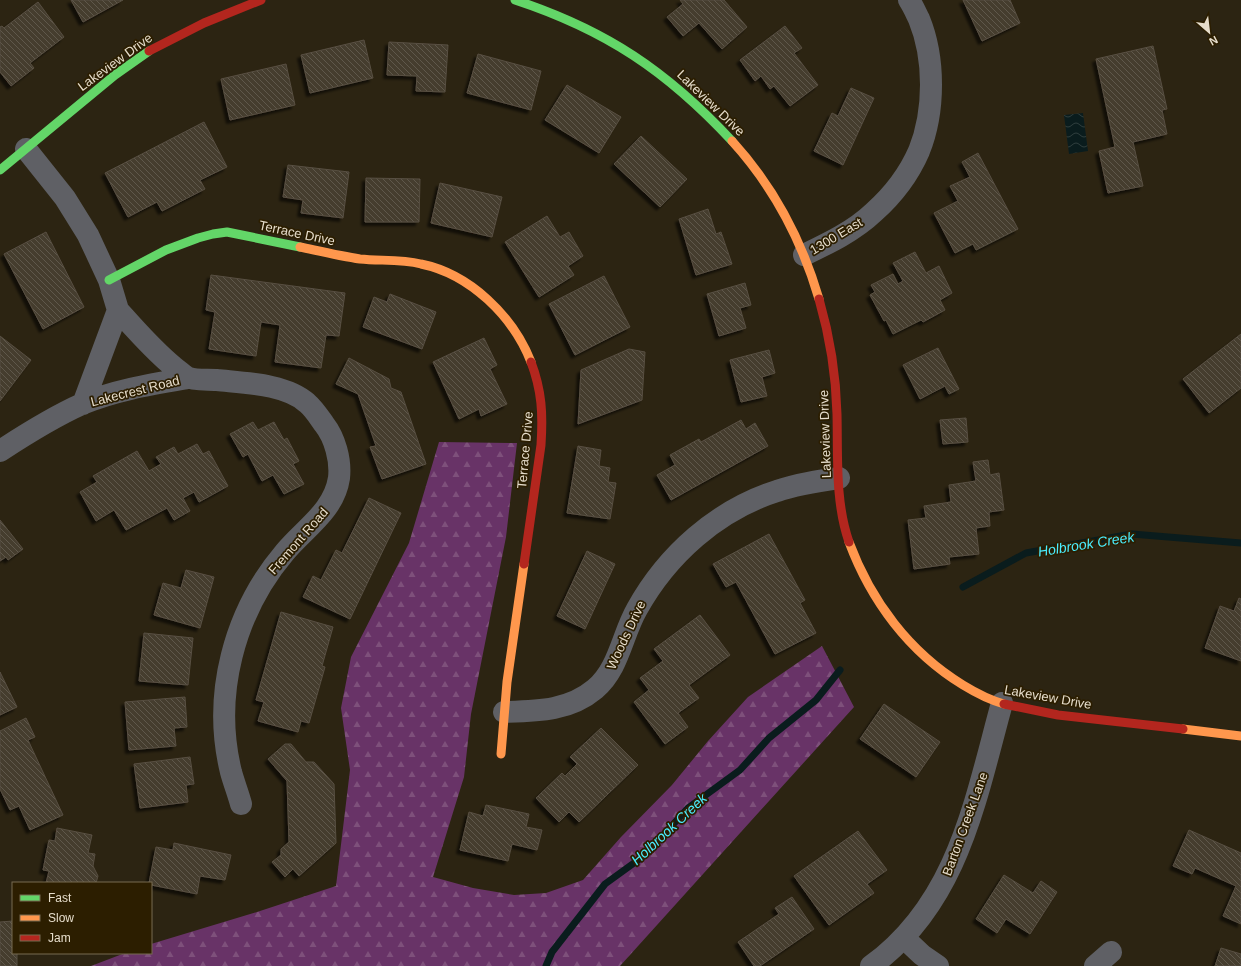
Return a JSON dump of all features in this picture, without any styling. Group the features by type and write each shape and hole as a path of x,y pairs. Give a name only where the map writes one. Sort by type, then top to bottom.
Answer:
{"street":[{"name":"Lakeview Drive","path":"0,170 116,74 139,58 179,34 211,18 261,0"},
{"name":"Lakeview Drive","path":"515,0 554,13 581,25 614,42 660,73 691,98 718,125 744,154 768,186 804,255 816,288 832,353 836,384 839,478 842,511 846,532 860,570 882,607 911,644 929,661 950,677 971,690 1002,703 1061,715 1241,736"},
{"name":"1300 East","path":"804,255 852,229 874,212 904,178 919,150 929,108 931,86 930,64 926,41 919,19 909,0"},
{"path":"26,149 65,198 77,216 99,256 118,310 161,356 188,378"},
{"name":"Terrace Drive","path":"108,280 176,246 216,233 227,232 366,260 410,262 431,266 451,274 469,285 486,298 501,314 515,332 535,373 543,419 541,445 507,682 501,754"},
{"name":"Lakecrest Road","path":"83,404 118,310"},
{"name":"Lakecrest Road","path":"0,451 52,419 83,404 122,392 188,378"},
{"name":"Fremont Road","path":"188,378 261,385 295,395 306,402 328,428 338,459 339,477 335,493 327,508 314,523 299,536 269,573 244,616 230,662 225,685 224,729 231,771 241,804"},
{"name":"Woods Drive","path":"504,712 540,711 555,708 572,703 586,696 597,688 605,680 613,667 627,629 637,609 655,581 684,547 725,515 752,501 777,491 806,483 839,478"},
{"name":"Barton Creek Lane","path":"870,966 904,938 920,920 944,881 954,860 976,797 1002,703"},
{"path":"904,938 922,955 938,966"}],"green space":[{"path":"439,442 517,443 506,537 471,714 464,777 433,877 473,888 514,895 546,893 583,880 621,837 672,785 708,741 748,697 822,646 854,707 620,966 91,966 122,954 152,954 152,944 336,886 350,770 341,708 351,657 409,543"}],"water":[{"path":"1083,113 1088,151 1069,154 1064,115"}],"building":[{"path":"71,0 123,0 83,22"},
{"path":"680,0 724,0 747,27 722,49 699,23 683,36 667,17 683,4"},
{"path":"963,0 1010,0 1020,23 982,41"},
{"path":"38,2 64,37 30,63 34,68 11,86 0,72 0,27 2,26 4,28"},
{"path":"785,26 802,48 794,53 818,85 790,106 774,86 770,89 761,76 755,81 740,60"},
{"path":"364,40 373,78 310,93 301,55"},
{"path":"389,42 448,45 445,92 416,91 417,76 387,75"},
{"path":"1153,46 1167,109 1162,110 1167,134 1133,142 1143,186 1108,193 1099,151 1115,147 1096,59"},
{"path":"478,54 541,71 531,110 467,93"},
{"path":"286,64 295,105 230,120 221,79"},
{"path":"567,85 621,117 599,153 545,120"},
{"path":"851,88 874,98 843,165 814,151 832,113 838,116"},
{"path":"204,122 227,167 200,180 205,189 162,211 157,202 128,217 105,173"},
{"path":"641,136 687,179 660,207 614,164"},
{"path":"978,153 1018,229 976,250 973,244 955,253 934,213 958,201 950,186 970,177 962,162"},
{"path":"288,165 349,172 343,218 301,213 303,200 283,197"},
{"path":"366,178 420,179 419,222 365,222"},
{"path":"440,183 502,197 492,237 431,223"},
{"path":"708,209 716,234 721,232 732,264 696,275 679,219"},
{"path":"547,216 560,237 569,232 583,256 568,266 574,275 539,297 505,242"},
{"path":"46,232 84,307 43,329 4,254"},
{"path":"915,252 926,273 939,266 952,293 940,300 945,310 923,322 921,320 893,334 870,295 875,292 871,285 893,274 898,284 903,281 893,263"},
{"path":"211,275 345,293 339,336 326,335 321,368 275,362 280,325 261,322 256,356 209,349 215,312 206,310"},
{"path":"604,276 630,327 575,355 549,304"},
{"path":"745,283 751,305 740,308 746,328 719,336 707,294"},
{"path":"390,294 436,312 422,349 363,327 374,297 387,302"},
{"path":"1241,334 1241,388 1209,413 1183,379"},
{"path":"0,336 31,360 0,401"},
{"path":"484,338 497,365 490,369 507,404 481,416 479,409 459,419 433,362"},
{"path":"938,348 959,389 949,394 945,386 920,399 903,365"},
{"path":"629,349 645,352 642,400 578,424 581,370"},
{"path":"769,350 775,373 762,377 767,396 741,402 730,360"},
{"path":"349,358 389,379 391,388 401,392 426,464 382,479 370,447 376,446 358,394 336,384"},
{"path":"966,418 968,442 943,444 940,420"},
{"path":"741,420 746,429 755,423 768,446 671,500 657,475 675,465 670,455 699,439 701,442"},
{"path":"253,422 258,430 274,422 284,440 287,438 299,461 293,464 304,484 284,494 273,475 262,481 248,454 243,457 230,434"},
{"path":"197,444 203,454 209,451 228,486 199,502 194,492 183,498 190,511 174,520 167,508 126,530 114,510 96,521 80,492 97,482 93,476 137,451 149,471 161,464 156,457 174,447 178,454"},
{"path":"578,446 601,450 599,466 610,468 608,482 616,483 610,519 567,513"},
{"path":"988,460 990,475 999,473 1004,510 989,512 990,526 976,528 979,554 949,557 950,564 914,569 908,520 926,518 924,506 951,502 949,485 976,481 973,462"},
{"path":"369,498 401,513 350,619 303,597 313,576 321,580 336,550 342,553"},
{"path":"0,520 23,549 8,560 6,557 0,561"},
{"path":"769,534 805,600 800,603 816,633 775,654 736,582 726,587 713,564"},
{"path":"587,551 615,564 585,629 557,616"},
{"path":"186,570 214,577 200,628 154,615 163,583 181,588"},
{"path":"1239,598 1241,599 1241,661 1205,648 1220,606 1234,611"},
{"path":"281,612 333,627 322,666 325,667 309,723 301,721 298,732 258,721 264,702 256,700"},
{"path":"700,615 730,655 689,685 699,698 678,713 688,727 665,744 634,702 649,690 640,678 663,661 654,649"},
{"path":"144,633 193,638 188,685 139,681"},
{"path":"0,672 17,707 0,715"},
{"path":"185,697 187,727 174,728 176,746 129,750 125,702"},
{"path":"884,704 940,742 916,777 860,739"},
{"path":"26,718 35,737 28,740 63,815 30,830 19,806 10,810 0,789 0,731"},
{"path":"601,728 638,765 579,822 569,812 559,822 536,798 562,773 565,776 577,764 570,757"},
{"path":"285,744 291,744 306,762 314,762 334,784 336,843 299,876 293,869 285,877 272,862 281,855 281,849 289,842 287,781 268,759"},
{"path":"190,757 194,784 186,785 188,802 140,808 134,764"},
{"path":"486,805 529,814 526,827 542,830 537,850 512,844 508,861 460,850 469,812 483,816"},
{"path":"57,828 92,835 88,853 95,854 93,866 98,876 96,882 46,882 49,871 43,870 49,840 55,841"},
{"path":"1189,830 1241,853 1241,924 1223,916 1236,886 1195,868 1192,874 1173,866"},
{"path":"858,831 887,870 867,884 874,893 829,925 794,876"},
{"path":"174,843 231,855 225,880 200,876 197,894 152,885 152,882 149,882 156,847 173,850"},
{"path":"1004,875 1033,893 1041,881 1057,892 1030,934 1006,919 997,933 976,919"},
{"path":"792,897 814,929 760,966 754,966 738,942 779,914 775,908"},
{"path":"12,921 12,954 17,954 17,966 0,966 0,922"},
{"path":"1221,948 1241,954 1241,966 1215,966"}],"waterway":[{"name":"Holbrook Creek","path":"963,587 1026,553 1132,534 1241,543"},
{"name":"Holbrook Creek","path":"546,966 552,952 605,884 645,855 688,808 740,770 769,738 816,700 840,670"}],"traffic: fast":[{"path":"515,0 548,12 607,39 659,74 708,116 732,141"},
{"path":"0,170 115,75 149,51"},
{"path":"109,280 166,250 213,234 227,232 300,247"}],"traffic: slow":[{"path":"732,141 747,158 773,195 795,235 819,299"},
{"path":"300,247 360,259 413,262 439,269 456,277 473,287 501,313 523,345 531,362"},
{"path":"849,542 868,585 880,604 909,641 944,672 963,685 983,696 1004,704"},
{"path":"501,754 507,682 524,564"},
{"path":"1183,729 1241,736"}],"traffic: jam":[{"path":"149,51 204,23 261,0"},
{"path":"819,299 834,370 837,414 839,495 841,511 849,542"},
{"path":"524,564 542,434 540,393 531,362"},
{"path":"1004,704 1058,715 1183,729"}]}
